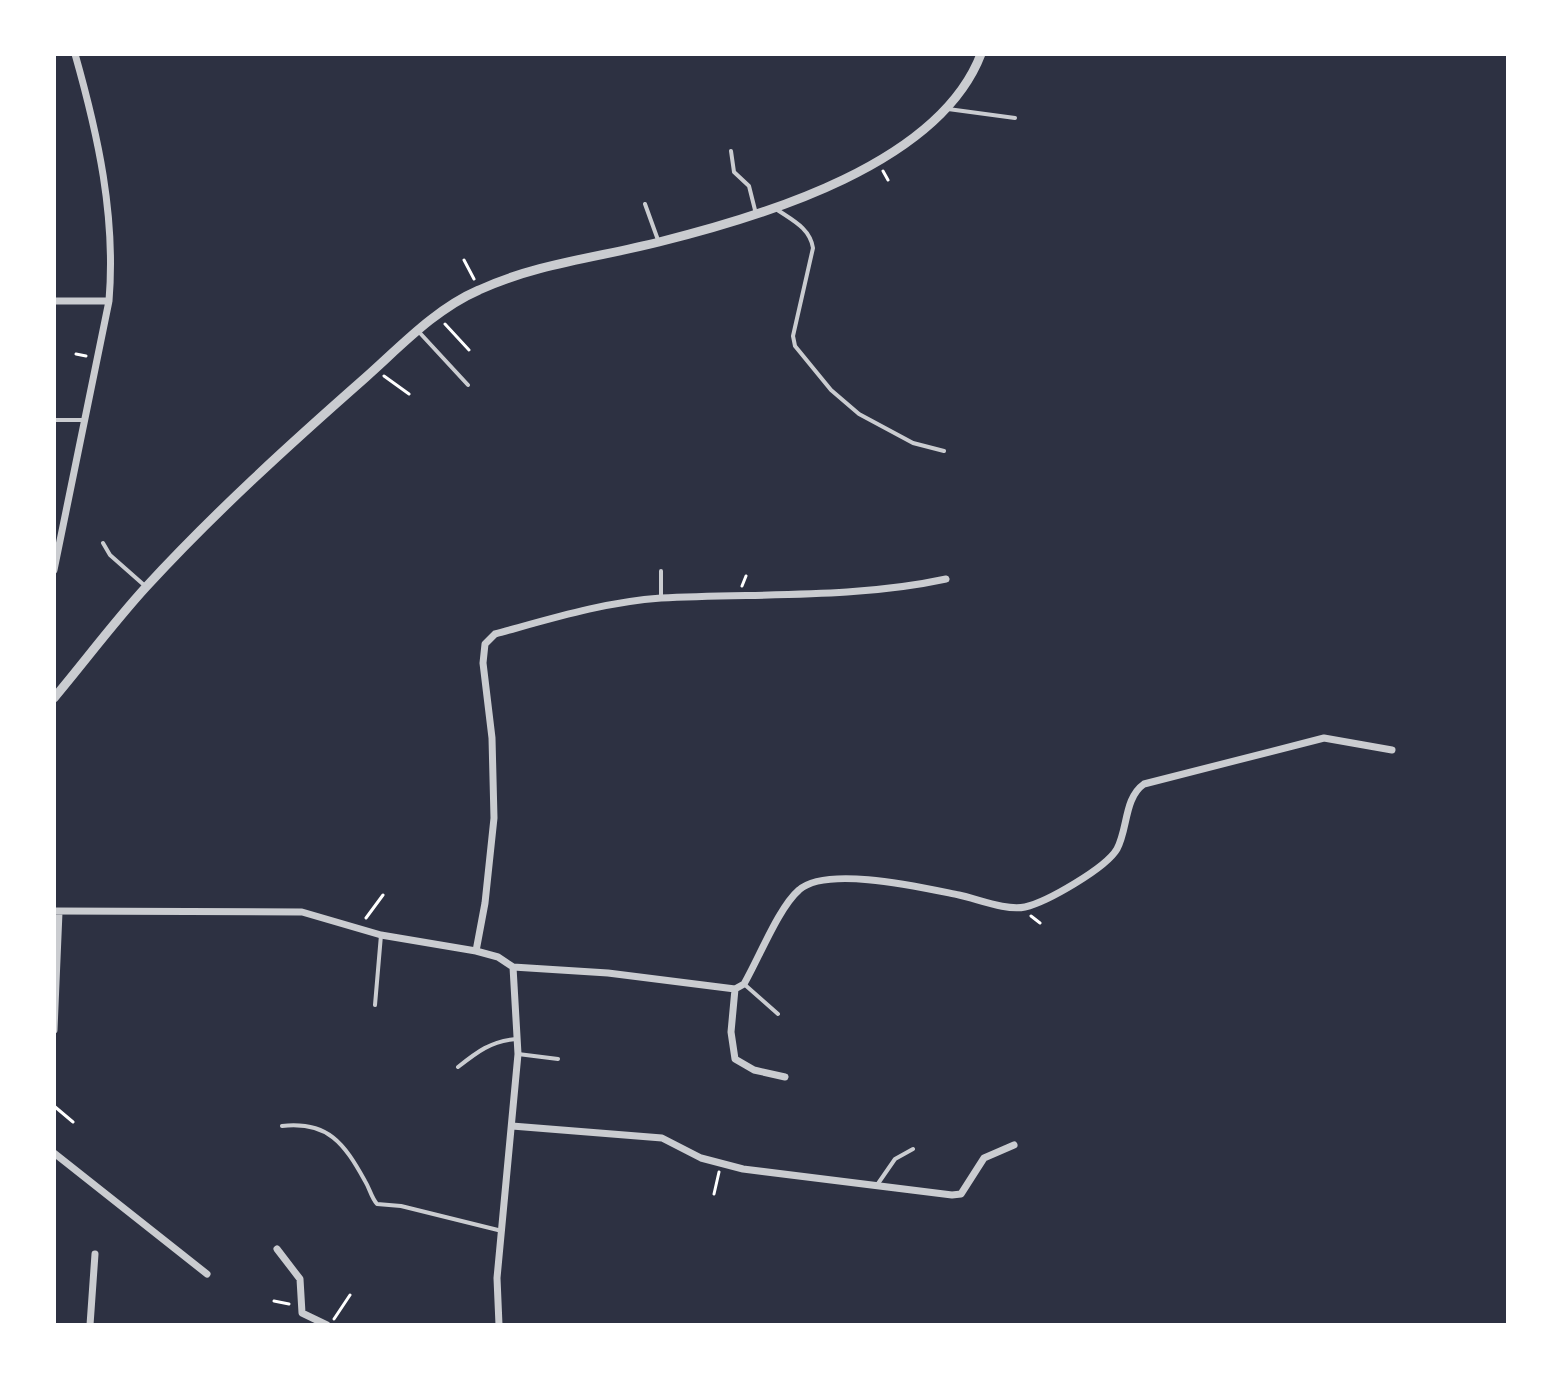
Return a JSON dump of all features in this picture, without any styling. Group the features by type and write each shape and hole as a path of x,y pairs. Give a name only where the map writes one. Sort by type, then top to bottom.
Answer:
{"street":[{"path":"54,570 109,301 113,262 95,119 75,54"},
{"path":"54,698 146,587 308,428 437,316 479,289 553,265 659,243 757,216 877,161 948,109 961,95 981,54"},
{"path":"54,301 109,301"},
{"path":"476,951 485,903 494,818 492,738 483,663 485,644 495,634 598,606 661,598 816,592 946,579"},
{"path":"54,1030 57,911 302,912 381,935 476,951 498,957 513,967 608,973 735,989 744,984 766,947 777,918 799,889 813,882 857,880 1025,907 1106,862 1126,828 1132,797 1144,784 1324,738 1346,739 1392,750"},
{"path":"499,1325 497,1278 518,1054 513,967"},
{"path":"735,989 731,1032 735,1059 754,1070 785,1077"},
{"path":"512,1126 662,1138 701,1158 722,1164 876,1187 961,1194 984,1158 1014,1145"},
{"path":"54,1153 207,1274"},
{"path":"277,1249 300,1279 302,1313 328,1325"},
{"path":"90,1325 95,1254"}],"lane":[{"path":"948,109 1015,118"},
{"path":"731,151 734,172 749,186 757,216"},
{"path":"645,204 659,243"},
{"path":"776,209 805,229 812,238 813,248 793,336 805,361 859,414 913,443 944,451"},
{"path":"418,331 468,385"},
{"path":"54,420 84,420"},
{"path":"103,543 110,555 146,587"},
{"path":"661,571 661,598"},
{"path":"375,1005 381,935"},
{"path":"744,984 778,1014"},
{"path":"458,1067 482,1048 499,1040 518,1039"},
{"path":"518,1054 558,1059"},
{"path":"282,1126 304,1124 322,1127 355,1165 377,1204 401,1206 502,1231"},
{"path":"876,1187 895,1159 913,1149"}],"path":[{"path":"464,260 479,289"},
{"path":"437,316 469,350"},
{"path":"375,369 409,394"},
{"path":"359,928 383,895"},
{"path":"54,1106 73,1122"},
{"path":"714,1194 722,1164"},
{"path":"328,1325 350,1295"},
{"path":"274,1301 300,1307"}]}
